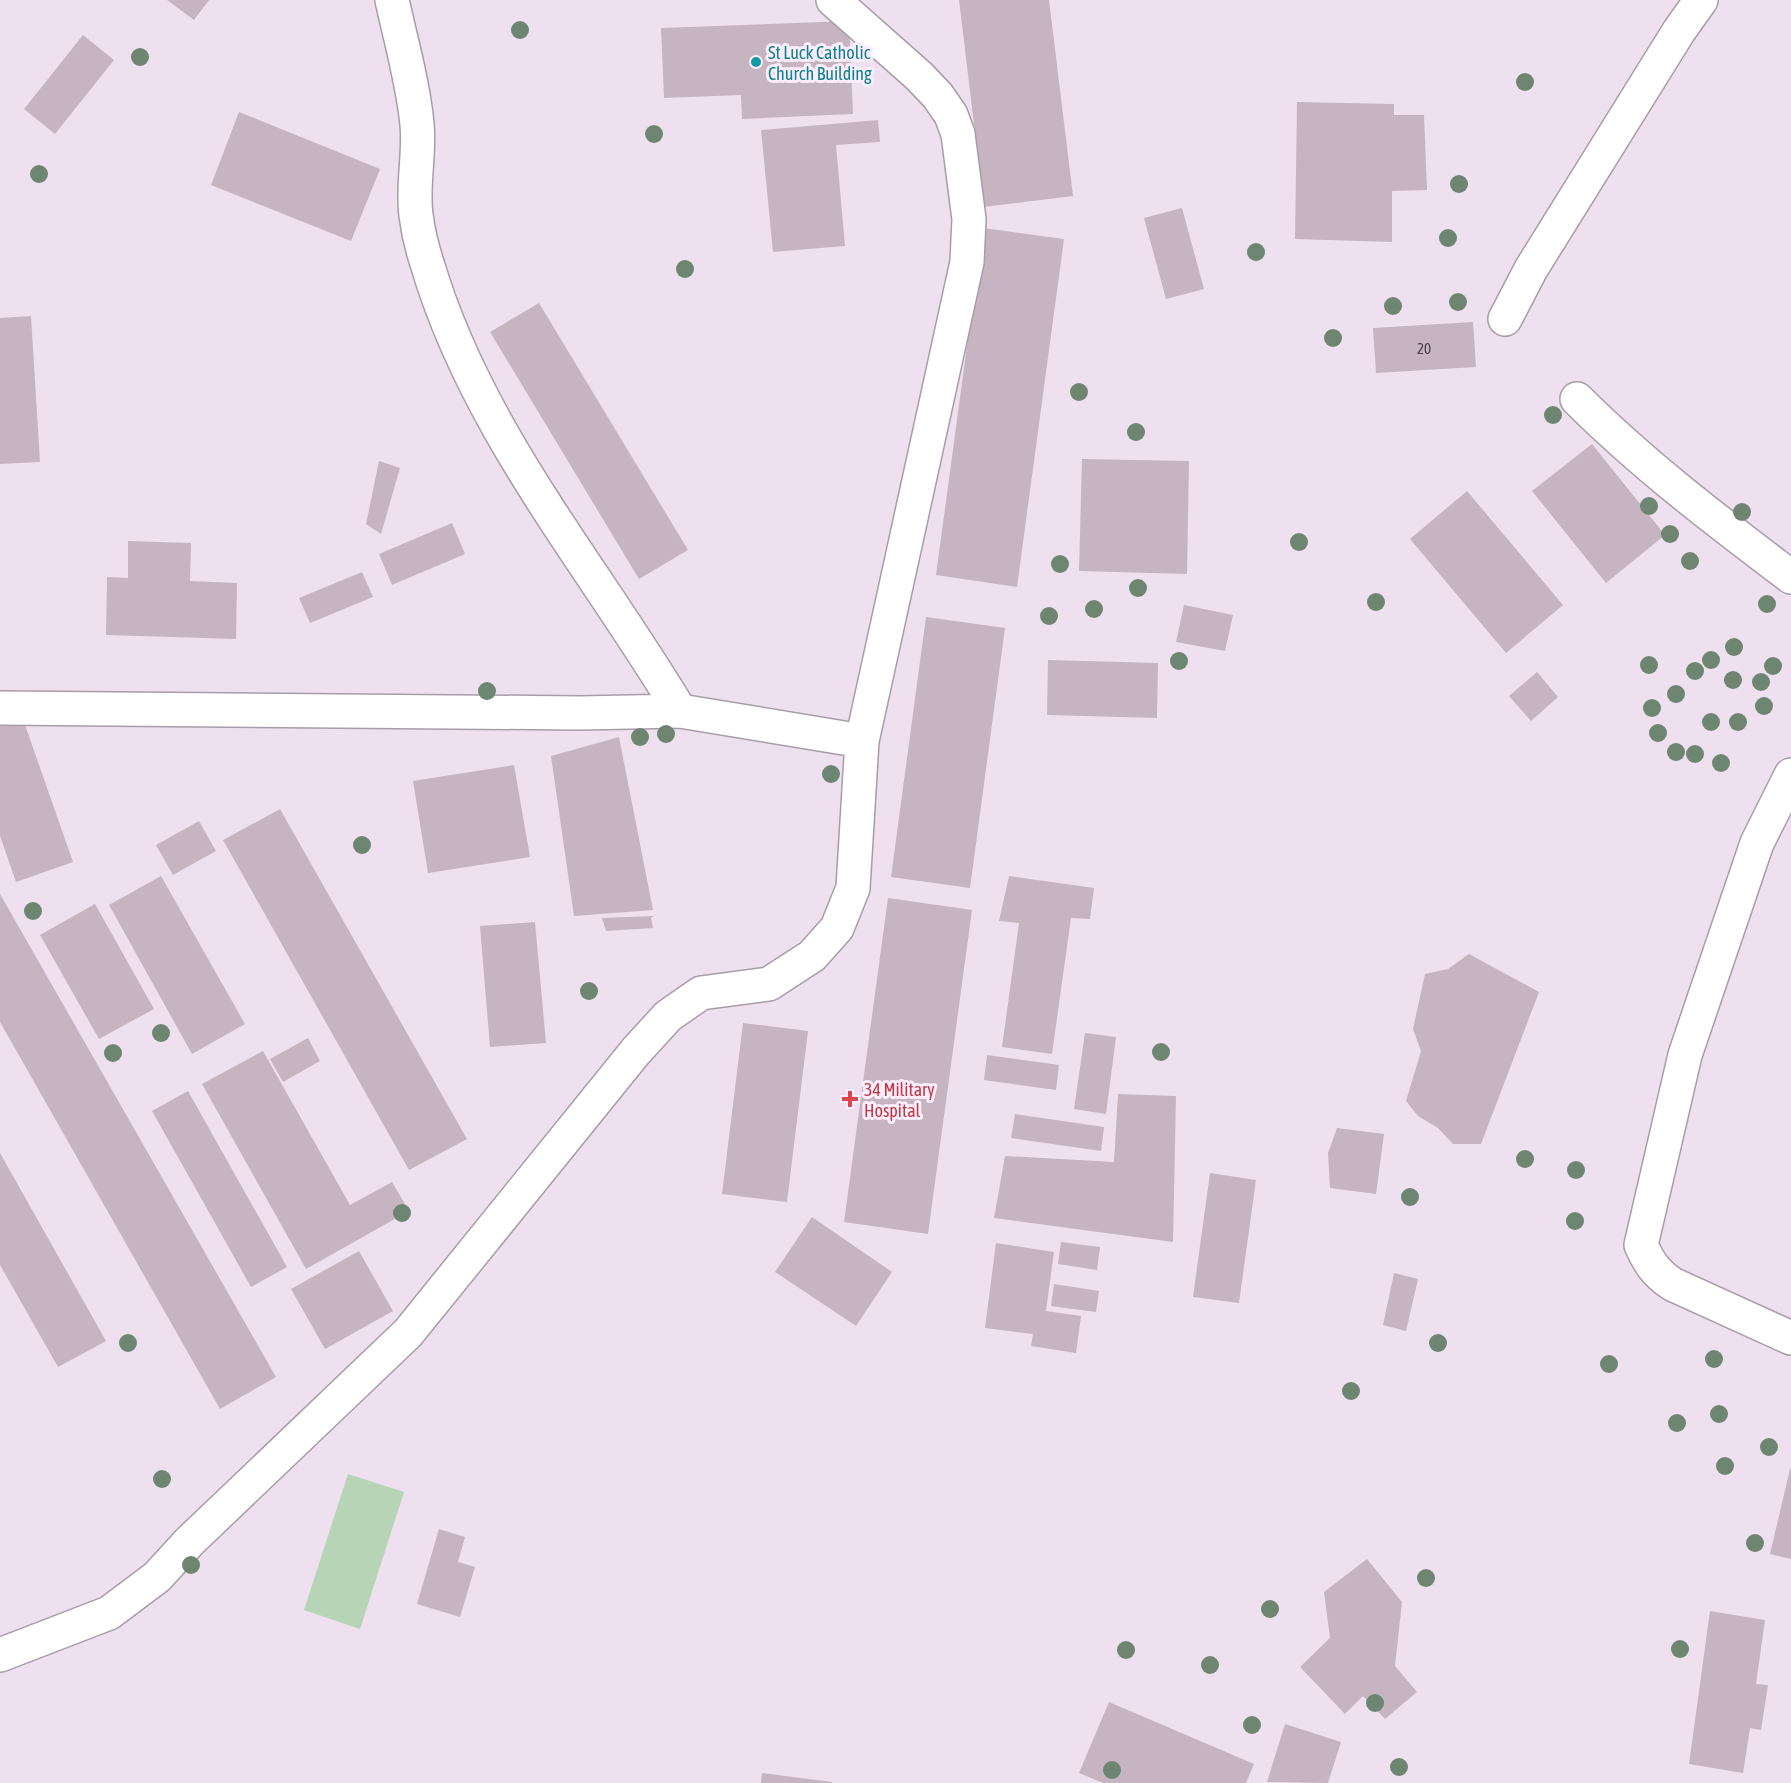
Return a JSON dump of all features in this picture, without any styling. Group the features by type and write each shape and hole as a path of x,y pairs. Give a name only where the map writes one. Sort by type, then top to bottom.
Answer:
{"street":[{"path":"392,0 418,126 416,214 426,262 443,313 476,387 537,495 649,660 680,711"},
{"path":"0,1655 109,1612 157,1577 189,1542 408,1333 636,1051 668,1016 701,993 769,984 812,956 837,928 853,888 862,741 967,261 969,219 958,134 951,116 938,96 919,76 833,0"},
{"path":"1505,319 1532,269 1673,40 1701,0"},
{"path":"1577,399 1616,438 1791,577"},
{"path":"0,708 580,713 680,711 862,741"},
{"path":"1791,775 1757,843 1685,1055 1641,1245 1659,1276 1791,1338"}],"green space":[{"path":"348,1474 404,1492 360,1629 304,1610"}],"building":[{"path":"167,0 209,0 194,20"},
{"path":"959,0 1049,0 1073,196 984,207"},
{"name":"St Luck Catholic Church Building","path":"849,21 853,114 742,119 741,95 664,98 661,28"},
{"path":"83,35 114,60 55,134 24,109"},
{"path":"1297,102 1394,104 1394,115 1424,115 1427,190 1392,191 1392,242 1295,239"},
{"path":"239,112 380,169 351,241 211,185"},
{"path":"878,120 880,142 836,145 845,246 773,252 761,130"},
{"path":"1182,208 1204,289 1166,299 1144,218"},
{"path":"983,228 1064,239 1017,587 936,575"},
{"path":"539,303 688,550 639,579 490,332"},
{"path":"31,316 40,462 0,464 0,318"},
{"path":"1473,322 1476,367 1376,373 1373,328"},
{"path":"1592,444 1665,535 1606,583 1532,491"},
{"path":"1082,459 1189,461 1187,574 1079,571"},
{"path":"379,461 400,468 381,534 366,524"},
{"path":"1467,491 1563,605 1506,653 1410,539"},
{"path":"452,523 465,554 392,585 379,554"},
{"path":"128,541 191,543 190,581 237,583 236,639 106,635 107,577 128,578"},
{"path":"362,572 373,597 310,623 299,598"},
{"path":"1184,605 1233,615 1225,651 1176,642"},
{"path":"926,617 1005,628 970,888 891,877"},
{"path":"1048,660 1158,663 1157,718 1047,715"},
{"path":"1537,672 1558,697 1531,721 1509,696"},
{"path":"23,719 73,862 16,882 0,836 0,726"},
{"path":"619,737 653,910 574,916 551,756"},
{"path":"514,765 530,857 428,873 413,781"},
{"path":"280,809 467,1139 409,1170 223,840"},
{"path":"199,821 216,851 173,875 156,845"},
{"path":"161,876 245,1024 192,1054 109,905"},
{"path":"1009,876 1094,888 1090,919 1071,918 1052,1054 1002,1047 1019,923 999,921"},
{"path":"0,894 276,1377 220,1409 0,1022"},
{"path":"888,898 972,910 928,1234 844,1222"},
{"path":"95,904 154,1009 99,1039 40,935"},
{"path":"654,916 651,918 653,928 606,931 602,918"},
{"path":"535,922 546,1043 490,1047 480,926"},
{"path":"1469,954 1539,992 1481,1144 1453,1144 1438,1128 1418,1116 1406,1101 1421,1051 1413,1029 1425,974 1448,969"},
{"path":"743,1023 808,1031 787,1202 722,1194"},
{"path":"1085,1033 1116,1037 1106,1114 1074,1109"},
{"path":"308,1038 320,1061 283,1082 270,1059"},
{"path":"263,1051 350,1205 392,1182 409,1211 306,1269 202,1084"},
{"path":"987,1055 1059,1065 1056,1090 984,1080"},
{"path":"188,1091 287,1267 251,1287 152,1111"},
{"path":"1118,1094 1176,1096 1173,1242 994,1218 1005,1156 1114,1162"},
{"path":"1015,1114 1104,1127 1101,1151 1011,1138"},
{"path":"1337,1128 1384,1134 1376,1194 1330,1188 1328,1153"},
{"path":"0,1153 106,1341 58,1367 0,1265"},
{"path":"1210,1173 1256,1180 1239,1303 1193,1297"},
{"path":"812,1217 892,1272 856,1326 775,1272"},
{"path":"1061,1242 1100,1247 1097,1270 1058,1264"},
{"path":"996,1243 1054,1252 1046,1311 1081,1316 1076,1353 1031,1346 1033,1334 985,1328"},
{"path":"359,1251 393,1311 325,1349 291,1289"},
{"path":"1394,1273 1418,1279 1406,1331 1383,1325"},
{"path":"1054,1284 1099,1291 1096,1312 1051,1306"},
{"path":"1791,1469 1791,1559 1770,1554"},
{"path":"439,1529 465,1537 458,1562 475,1567 460,1617 417,1604"},
{"path":"1367,1559 1402,1602 1395,1666 1417,1692 1385,1719 1363,1696 1345,1714 1300,1667 1330,1638 1324,1592"},
{"path":"1710,1611 1765,1620 1756,1684 1768,1685 1761,1730 1750,1728 1743,1773 1689,1764"},
{"path":"1109,1702 1254,1764 1246,1783 1103,1783 1079,1773"},
{"path":"1285,1724 1341,1742 1328,1783 1267,1782"},
{"path":"762,1773 832,1782 832,1783 761,1783"}],"place":[{"name":"St Luck Catholic Church Building","path":"756,62"},
{"name":"34 Military Hospital","path":"850,1099"}]}
